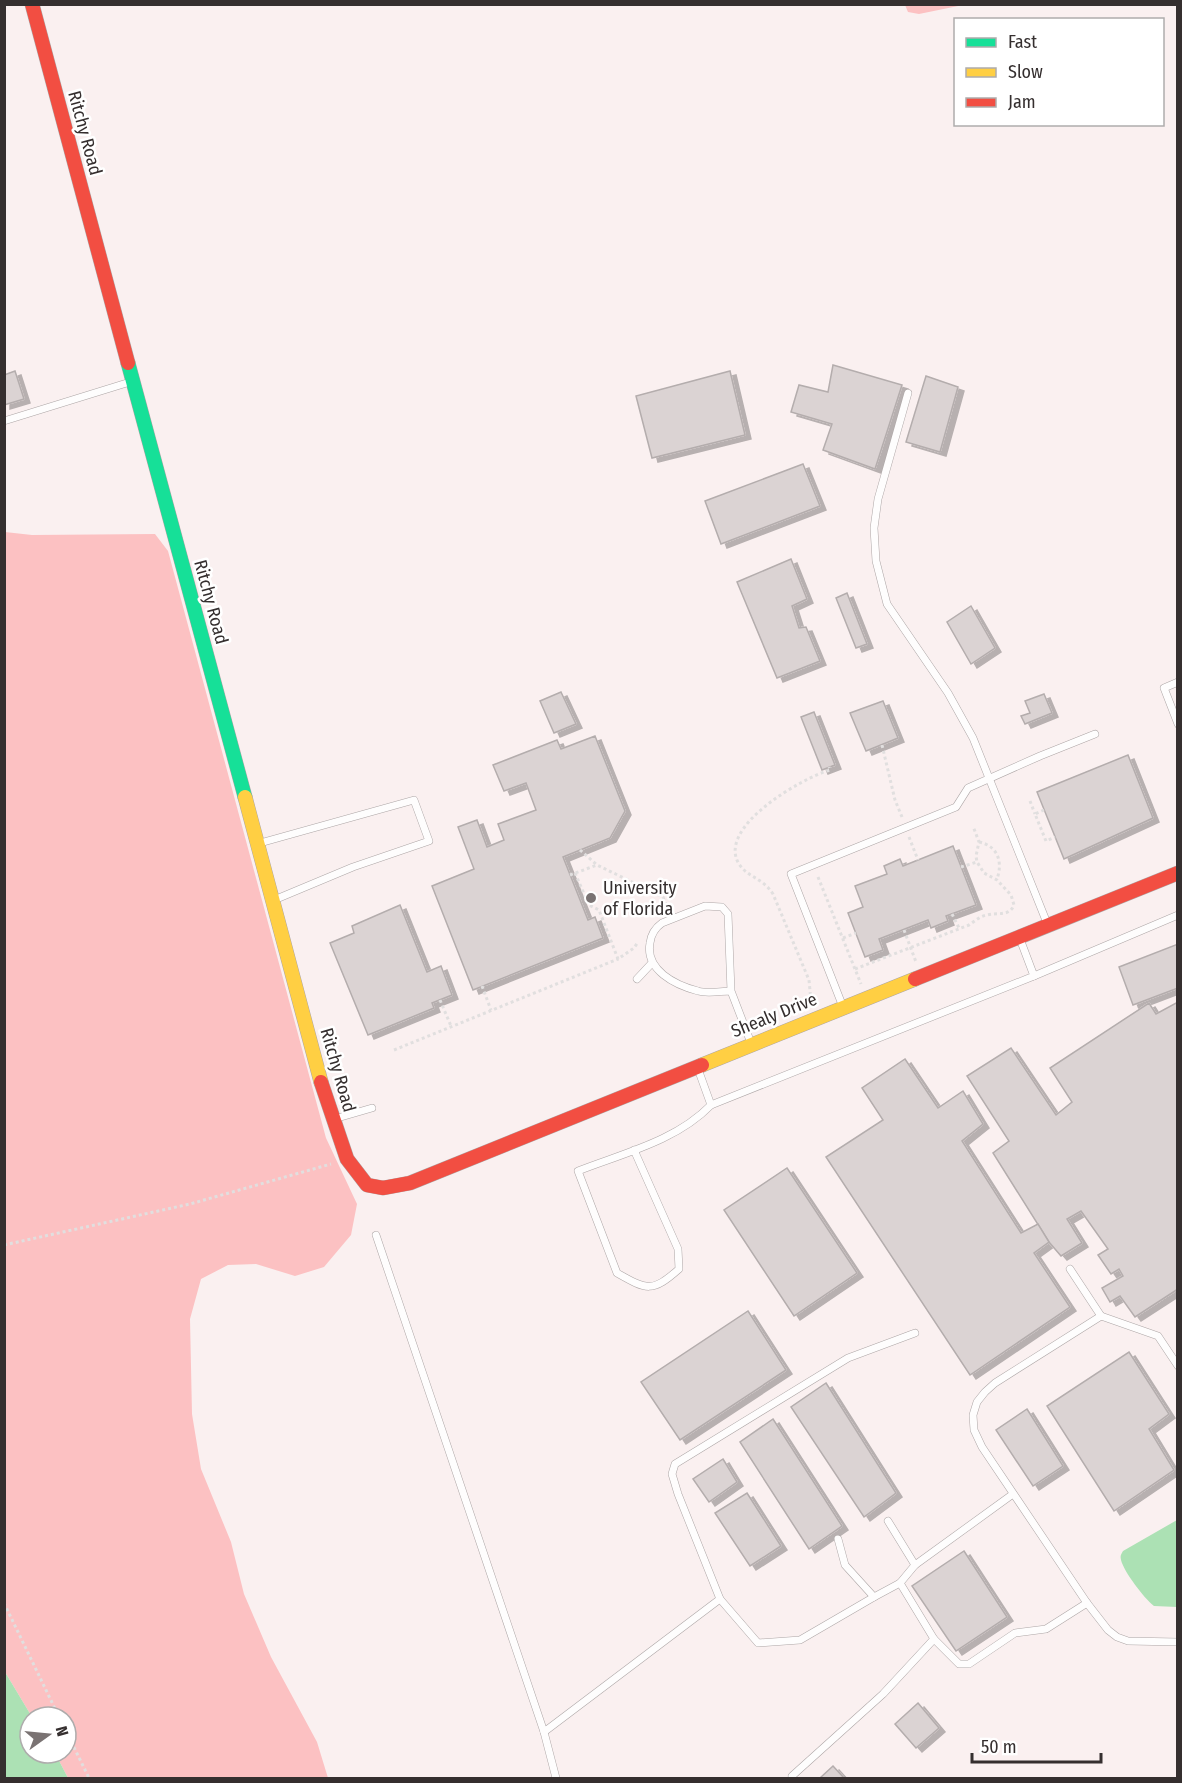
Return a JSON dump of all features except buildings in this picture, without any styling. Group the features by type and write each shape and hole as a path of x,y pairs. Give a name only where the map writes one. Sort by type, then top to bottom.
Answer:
{"street":[{"name":"Ritchy Road","path":"32,4 333,1119 347,1159 367,1185 383,1188"},
{"name":"Shealy Drive","path":"383,1188 410,1183 1178,873"}],"lane":[{"path":"4,421 132,381"},
{"path":"908,393 878,499 874,528 876,561 886,604 948,693 973,738 1048,925"},
{"path":"1178,682 1164,688 1178,724"},
{"path":"843,1007 791,874 956,807 968,788 1095,734"},
{"path":"257,843 414,800 429,841 353,867 273,901"},
{"path":"731,991 699,992 670,979 651,964 648,954 651,936 657,927 705,906 723,907 728,914 731,991 751,1044"},
{"path":"634,1150 678,1249 679,1269 662,1284 642,1287 617,1274 578,1171 677,1131 698,1118 711,1104 1034,976 1178,915"},
{"path":"1019,936 1034,976"},
{"path":"637,979 651,964"},
{"path":"697,1066 711,1104"},
{"path":"333,1119 372,1108"},
{"path":"376,1234 544,1732 556,1779"},
{"path":"1070,1269 1101,1316 1158,1336 1178,1366"},
{"path":"1101,1316 995,1383 977,1402 973,1415 974,1430 1013,1494 1086,1602 1108,1630 1117,1638 1139,1642 1178,1642"},
{"path":"915,1333 848,1358 675,1464 672,1474 720,1599 758,1643 800,1640 900,1583 915,1565 1013,1494"},
{"path":"888,1521 915,1565"},
{"path":"838,1539 845,1564 874,1597"},
{"path":"900,1583 934,1639 959,1665 969,1664 1015,1633 1046,1629 1086,1602"},
{"path":"544,1732 720,1599"},
{"path":"792,1776 883,1694 934,1639"}],"path":[{"path":"882,745 895,800 902,817"},
{"path":"1030,801 1046,841 1055,837"},
{"path":"1035,814 1044,810"},
{"path":"855,969 959,928 988,914 1007,913 1012,910 1013,899 997,880 984,873 977,862 979,842 973,826"},
{"path":"908,835 918,860"},
{"path":"979,842 989,845 998,856 1000,870 997,880"},
{"path":"580,850 597,865 663,897 668,910"},
{"path":"961,867 977,862"},
{"path":"570,875 597,865"},
{"path":"575,873 589,905 599,910 618,958"},
{"path":"818,877 862,986"},
{"path":"662,913 677,907"},
{"path":"952,914 959,928"},
{"path":"904,930 917,964"},
{"path":"843,938 856,933"},
{"path":"394,1050 618,958 634,948 639,941"},
{"path":"482,986 491,1010"},
{"path":"440,1000 451,1026"},
{"path":"4,1245 190,1204 347,1159"},
{"path":"4,1603 53,1705"},
{"path":"78,1756 89,1779"}],"shaded area":[{"path":"905,5 963,5 919,14 908,12"},
{"path":"5,532 32,535 155,534 168,551 326,1138 357,1204 351,1235 324,1267 295,1276 256,1264 228,1265 201,1279 190,1319 192,1414 201,1469 231,1542 244,1594 271,1657 317,1742 328,1778 68,1778 61,1765 78,1765 78,1705 25,1705 5,1672"},
{"path":"1177,1520 1177,1607 1154,1606 1130,1578 1121,1560 1121,1555 1123,1551"},
{"path":"5,1672 25,1705 18,1705 18,1765 61,1765 68,1778 5,1778"}],"traffic: fast":[{"path":"128,363 245,797"}],"traffic: slow":[{"path":"245,797 321,1082"},
{"path":"702,1065 915,979"}],"traffic: jam":[{"path":"32,4 128,363"},
{"path":"915,979 1178,873"},
{"path":"321,1082 347,1159 367,1185 383,1188 410,1183 702,1065"}],"place":[{"name":"University of Florida","path":"591,898"}]}
